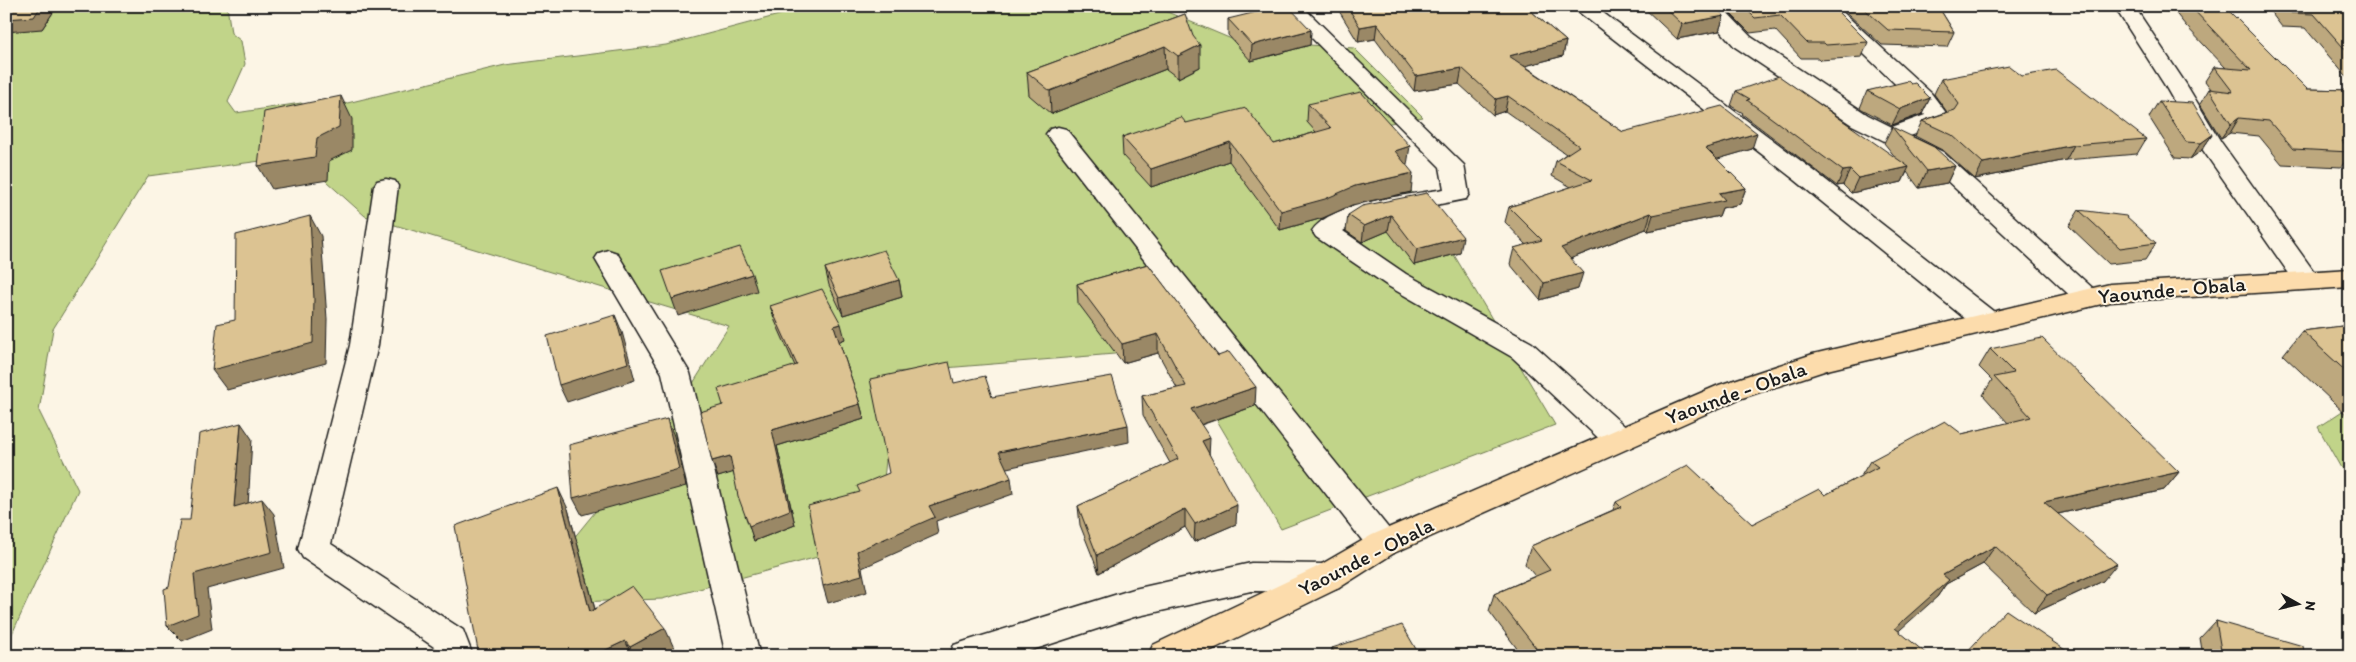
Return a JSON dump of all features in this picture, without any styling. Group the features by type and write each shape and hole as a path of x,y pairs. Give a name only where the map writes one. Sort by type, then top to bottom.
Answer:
{"highway":[{"name":"Yaounde - Obala","path":"1165,656 1327,578 1383,544 1729,392 1823,361 2110,293 2350,278"}],"street":[{"path":"1290,6 1452,164 1458,194 1352,214 1325,231 1397,280 1522,350 1619,440"},
{"path":"1581,6 1804,176 1988,322"},
{"path":"1709,6 1743,42 1860,120 1935,157 2088,298"},
{"path":"1824,6 1923,98 1939,118 1890,135"},
{"path":"2124,6 2175,84 2210,143 2306,280"},
{"path":"1058,134 1383,544"},
{"path":"386,186 364,345 314,549 451,640 456,656"},
{"path":"608,259 676,373 743,656"},
{"path":"966,656 1134,603 1251,577 1327,578"}],"green space":[{"path":"6,6 227,6 231,33 241,41 245,64 228,102 236,113 301,103 314,111 505,65 666,45 813,6 1153,6 1234,40 1354,48 1423,117 1385,124 1404,181 1444,238 1555,425 1281,529 1175,349 896,372 877,541 662,599 520,604 670,420 729,326 365,216 298,156 148,176 53,329 39,411 78,490 6,647"},
{"path":"2350,406 2350,475 2341,468 2318,427"}],"building":[{"path":"6,6 41,6 34,17 6,19"},
{"path":"1288,6 1311,30 1252,45 1228,19"},
{"path":"1347,6 1525,6 1566,41 1509,56 1623,132 1722,106 1757,133 1706,148 1746,188 1719,193 1725,200 1653,215 1651,213 1561,248 1583,273 1544,283 1514,248 1542,240 1509,207 1592,180 1556,161 1579,146 1508,96 1496,99 1462,68 1416,76 1377,24 1360,27"},
{"path":"1663,6 1715,6 1724,16 1682,24"},
{"path":"1743,6 1832,6 1868,42 1826,45 1824,43 1807,43 1780,15 1755,18"},
{"path":"1861,6 1938,6 1954,32 1888,30"},
{"path":"2190,6 2224,6 2307,89 2350,90 2350,141 2342,141 2350,152 2293,149 2269,121 2239,118 2231,124 2209,89 2233,92 2214,67 2251,70"},
{"path":"2286,6 2350,6 2350,55 2314,14 2291,13"},
{"path":"1185,14 1193,36 1200,45 1178,56 1165,46 1050,91 1027,72"},
{"path":"2009,66 2022,76 2056,70 2146,139 2074,145 1983,163 1952,135 1922,121 1955,110 1959,104 1941,79"},
{"path":"1779,76 1909,167 1858,178 1850,170 1843,171 1747,100 1750,99 1736,91"},
{"path":"1908,81 1911,84 1915,83 1930,98 1900,109 1867,91"},
{"path":"1361,92 1410,146 1395,151 1413,173 1355,186 1325,199 1281,211 1230,142 1151,169 1122,137 1181,117 1186,123 1246,108 1274,144 1331,128 1308,104"},
{"path":"341,96 339,127 317,138 315,157 258,166 264,112"},
{"path":"2159,101 2193,103 2212,135 2201,143 2186,142"},
{"path":"1892,127 1934,147 1955,166 1927,171"},
{"path":"1427,193 1463,237 1417,249 1391,215 1364,226 1348,215 1362,206"},
{"path":"2079,210 2126,216 2156,243 2120,248"},
{"path":"310,216 314,299 313,343 212,370 217,324 235,320 236,235"},
{"path":"740,247 752,274 672,299 662,271"},
{"path":"884,250 899,280 839,298 825,268"},
{"path":"1148,264 1218,356 1229,352 1256,387 1191,409 1210,438 1202,441 1237,505 1195,524 1185,509 1097,555 1078,506 1178,459 1142,396 1186,386 1158,334 1122,344 1077,284"},
{"path":"822,289 841,324 834,326 860,404 772,430 790,510 749,526 738,496 730,456 712,461 700,412 723,405 718,389 797,365 770,306"},
{"path":"615,315 628,363 559,385 547,336"},
{"path":"2350,325 2350,375 2302,331"},
{"path":"2042,338 2179,472 2044,502 2117,564 2047,595 1995,546 1943,575 1949,580 1895,628 1929,656 1518,656 1536,648 1494,594 1550,570 1531,546 1621,507 1616,502 1688,465 1752,524 1819,489 1825,495 1878,467 1870,461 1945,421 1962,434 2031,417 1994,377 2014,373 1990,349"},
{"path":"949,362 954,383 985,376 992,397 1112,376 1128,425 999,452 1011,478 929,506 935,517 857,551 862,575 823,586 808,506 860,492 857,486 889,473 870,379"},
{"path":"667,419 679,469 573,498 569,445"},
{"path":"241,423 234,507 262,499 272,552 194,574 198,614 167,626 164,589 169,587 180,520 190,520 199,434"},
{"path":"558,488 590,612 632,586 665,628 630,647 625,641 593,656 479,656 455,526"},
{"path":"2006,610 2074,656 1963,656"},
{"path":"2216,621 2303,646 2305,656 2222,656"},
{"path":"1402,625 1420,656 1336,656 1332,648"}]}
